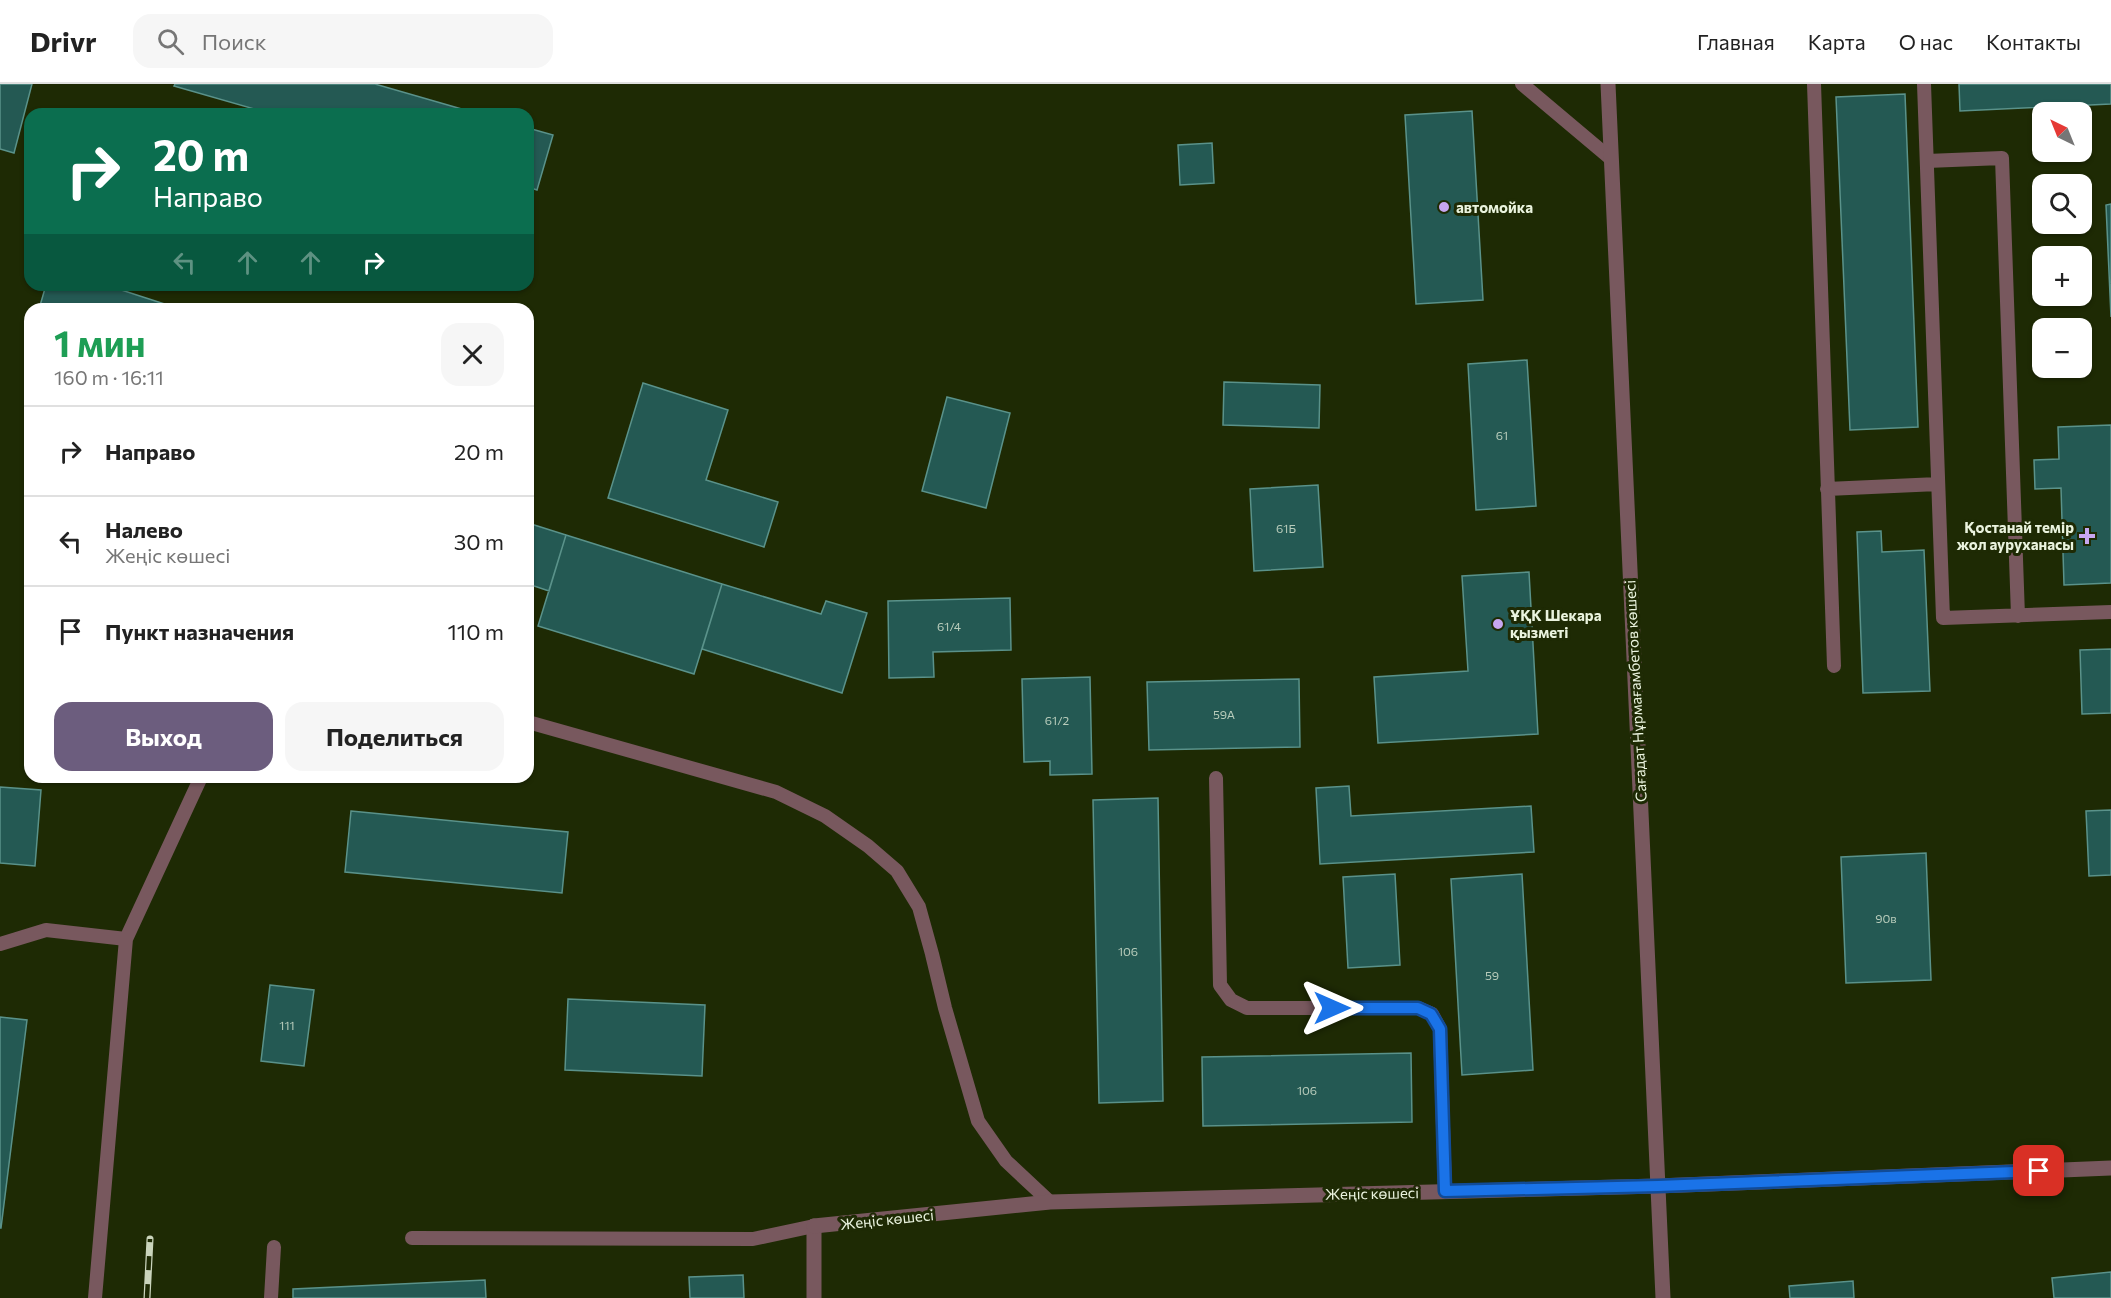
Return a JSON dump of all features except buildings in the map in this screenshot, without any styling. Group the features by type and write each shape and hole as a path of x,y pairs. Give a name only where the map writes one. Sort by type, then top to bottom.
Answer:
{"street":[{"name":"Сағадат Нұрмағамбетов көшесі","path":"1608,84 1663,1298"},
{"name":"Жеңіс көшесі","path":"814,1226 1050,1202 1658,1186 2111,1168"},
{"path":"814,1226 814,1298"}],"lane":[{"path":"1522,84 1610,158"},
{"path":"1814,84 1834,666"},
{"path":"1924,84 1943,618 2111,612"},
{"path":"1927,161 2002,158 2018,615"},
{"path":"1827,489 1938,484"},
{"path":"534,724 776,792 825,816 868,846 897,871 919,907 978,1121 1006,1161 1050,1202"},
{"path":"1216,778 1220,985 1231,1000 1247,1008 1418,1008 1431,1014 1440,1029 1445,1191"},
{"path":"95,1298 126,939 198,783"},
{"path":"0,944 46,930 126,939"},
{"path":"412,1238 753,1239 814,1226"},
{"path":"271,1298 274,1247"}],"railway":[{"path":"147,1298 150,1239"}],"place":[{"name":"автомойка","path":"1444,207"},
{"name":"Қостанай темір жол ауруханасы","path":"2087,536"},
{"name":"ҰҚК Шекара қызметі","path":"1498,624"}],"route":[{"path":"1332,1008 1418,1008 1431,1014 1440,1029 1445,1191 1658,1186 2039,1171"}]}
